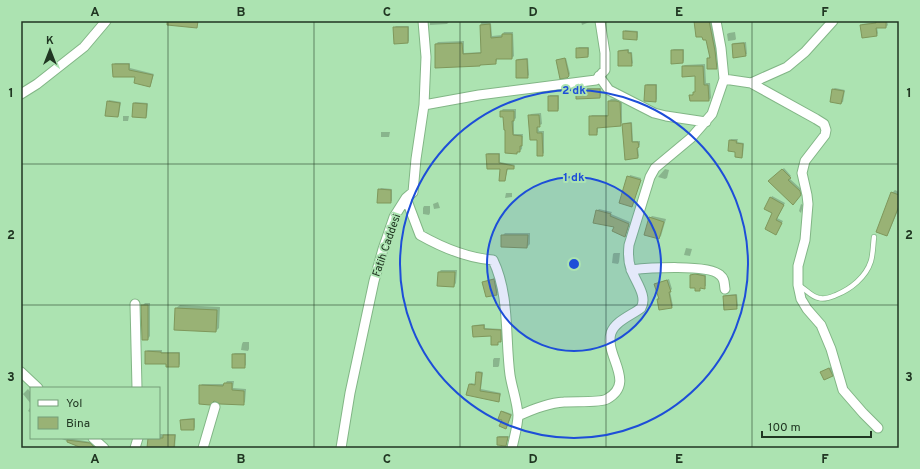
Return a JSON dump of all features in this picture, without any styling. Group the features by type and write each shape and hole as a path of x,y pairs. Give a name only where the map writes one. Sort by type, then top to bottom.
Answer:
{"street":[{"path":"21,94 38,84 84,47 106,21"},
{"name":"Fatih Caddesi","path":"341,448 350,393 383,249 394,216 412,192 424,105 426,57 422,21"},
{"path":"424,105 479,95 596,80 605,70 605,53 600,21"},
{"path":"518,416 540,406 564,402 605,400 616,393 619,388 620,380 611,343 611,333 615,326 641,308 643,304 642,294 631,270 628,256 629,244 650,177 655,168 691,138 712,114 724,79 721,48 716,21"},
{"path":"751,83 787,67 805,52 833,21"},
{"path":"599,76 609,90 654,113 706,122"},
{"path":"724,79 751,83 816,118 824,124 826,130 825,135 805,161 802,173 808,204 805,240 798,266 798,285 804,304 821,324 831,349 843,390 878,428"},
{"path":"406,198 420,235 443,248 480,259 493,260 499,272 510,375 518,416 512,448"},
{"path":"631,270 679,268 706,270 719,273 722,276 724,280 724,289"},
{"path":"135,304 137,387"},
{"path":"21,372 37,387"},
{"path":"203,448 215,407"},
{"path":"94,439 104,448"}],"lane":[{"path":"798,285 805,288 815,297 821,299 846,291 858,282 867,269 871,261 874,237"}],"building":[{"path":"167,21 198,21 197,28 167,25"},
{"path":"694,21 709,21 717,69 707,69 707,58 710,58 706,40 703,40 702,37 696,37"},
{"path":"876,21 886,21 886,28 876,28 877,36 862,38 860,25 876,23"},
{"path":"490,24 491,38 502,37 502,34 512,34 512,59 496,59 496,64 480,66 435,68 435,44 462,43 463,54 481,53 480,25"},
{"path":"393,27 408,27 408,43 394,44"},
{"path":"623,31 637,32 637,40 623,39"},
{"path":"744,43 746,56 733,58 732,44"},
{"path":"576,48 588,48 588,57 576,58"},
{"path":"628,50 628,53 631,53 632,66 618,66 618,51"},
{"path":"671,50 683,50 683,63 671,64"},
{"path":"565,58 569,76 567,78 560,79 556,60"},
{"path":"527,59 528,78 516,78 516,60"},
{"path":"112,64 129,64 129,70 153,75 150,87 134,83 135,77 113,77"},
{"path":"682,66 703,66 704,85 708,85 709,101 690,101 689,95 693,95 693,92 695,92 695,76 682,77"},
{"path":"645,85 656,85 656,102 644,101"},
{"path":"583,89 600,89 600,98 576,99 576,93 583,92"},
{"path":"832,89 844,91 841,104 830,102"},
{"path":"548,96 558,96 558,111 548,111"},
{"path":"107,101 120,103 118,117 105,116"},
{"path":"608,101 620,102 621,126 597,128 597,135 589,135 589,116 608,116"},
{"path":"133,103 147,104 146,118 132,117"},
{"path":"500,111 514,111 514,121 512,121 513,135 522,136 522,146 520,146 520,152 517,152 517,154 505,153 505,130 503,117 500,117"},
{"path":"528,115 539,115 540,127 537,127 537,133 542,133 543,156 537,156 537,140 530,140"},
{"path":"631,123 632,142 638,142 639,147 637,148 638,158 625,160 622,124"},
{"path":"729,140 737,141 736,143 743,144 742,158 735,157 735,152 728,151"},
{"path":"486,154 499,154 499,163 514,166 514,169 507,169 505,181 499,181 500,169 487,169"},
{"path":"782,169 791,178 788,180 800,191 801,195 793,205 768,181"},
{"path":"627,176 641,180 632,207 619,203"},
{"path":"378,189 391,190 391,203 377,203"},
{"path":"891,192 899,195 899,206 887,236 876,232"},
{"path":"770,197 784,205 776,220 782,223 776,235 765,229 772,213 764,209"},
{"path":"596,210 611,214 610,216 629,224 625,237 612,231 614,227 593,223"},
{"path":"649,217 664,222 659,239 644,235"},
{"path":"501,235 528,235 527,248 501,247"},
{"path":"438,272 455,272 454,287 437,286"},
{"path":"695,274 705,276 705,289 700,288 700,291 695,291 695,288 690,288 690,275"},
{"path":"494,279 497,295 486,297 482,282"},
{"path":"667,280 671,292 669,292 672,308 659,310 657,299 659,299 654,284"},
{"path":"736,295 737,309 724,310 723,296"},
{"path":"141,305 148,305 148,340 142,340"},
{"path":"175,308 217,310 216,332 174,330"},
{"path":"484,325 484,329 501,330 501,342 498,342 498,345 491,345 491,336 473,337 472,326"},
{"path":"145,351 179,353 179,367 166,367 166,364 145,364"},
{"path":"232,354 245,354 245,368 232,368"},
{"path":"829,368 833,376 824,380 820,372"},
{"path":"476,372 482,373 480,391 500,394 499,402 466,395 469,384 475,385"},
{"path":"224,383 232,383 232,390 244,391 244,405 220,404 214,401 210,405 199,404 199,385 223,386"},
{"path":"501,411 511,415 506,429 499,426 502,420 498,419"},
{"path":"194,419 194,430 181,430 180,420"},
{"path":"163,435 175,435 174,448 147,448 148,439 163,438"},
{"path":"497,437 508,437 506,446 497,445"},
{"path":"67,440 90,443 95,448 82,448 67,442"}]}
